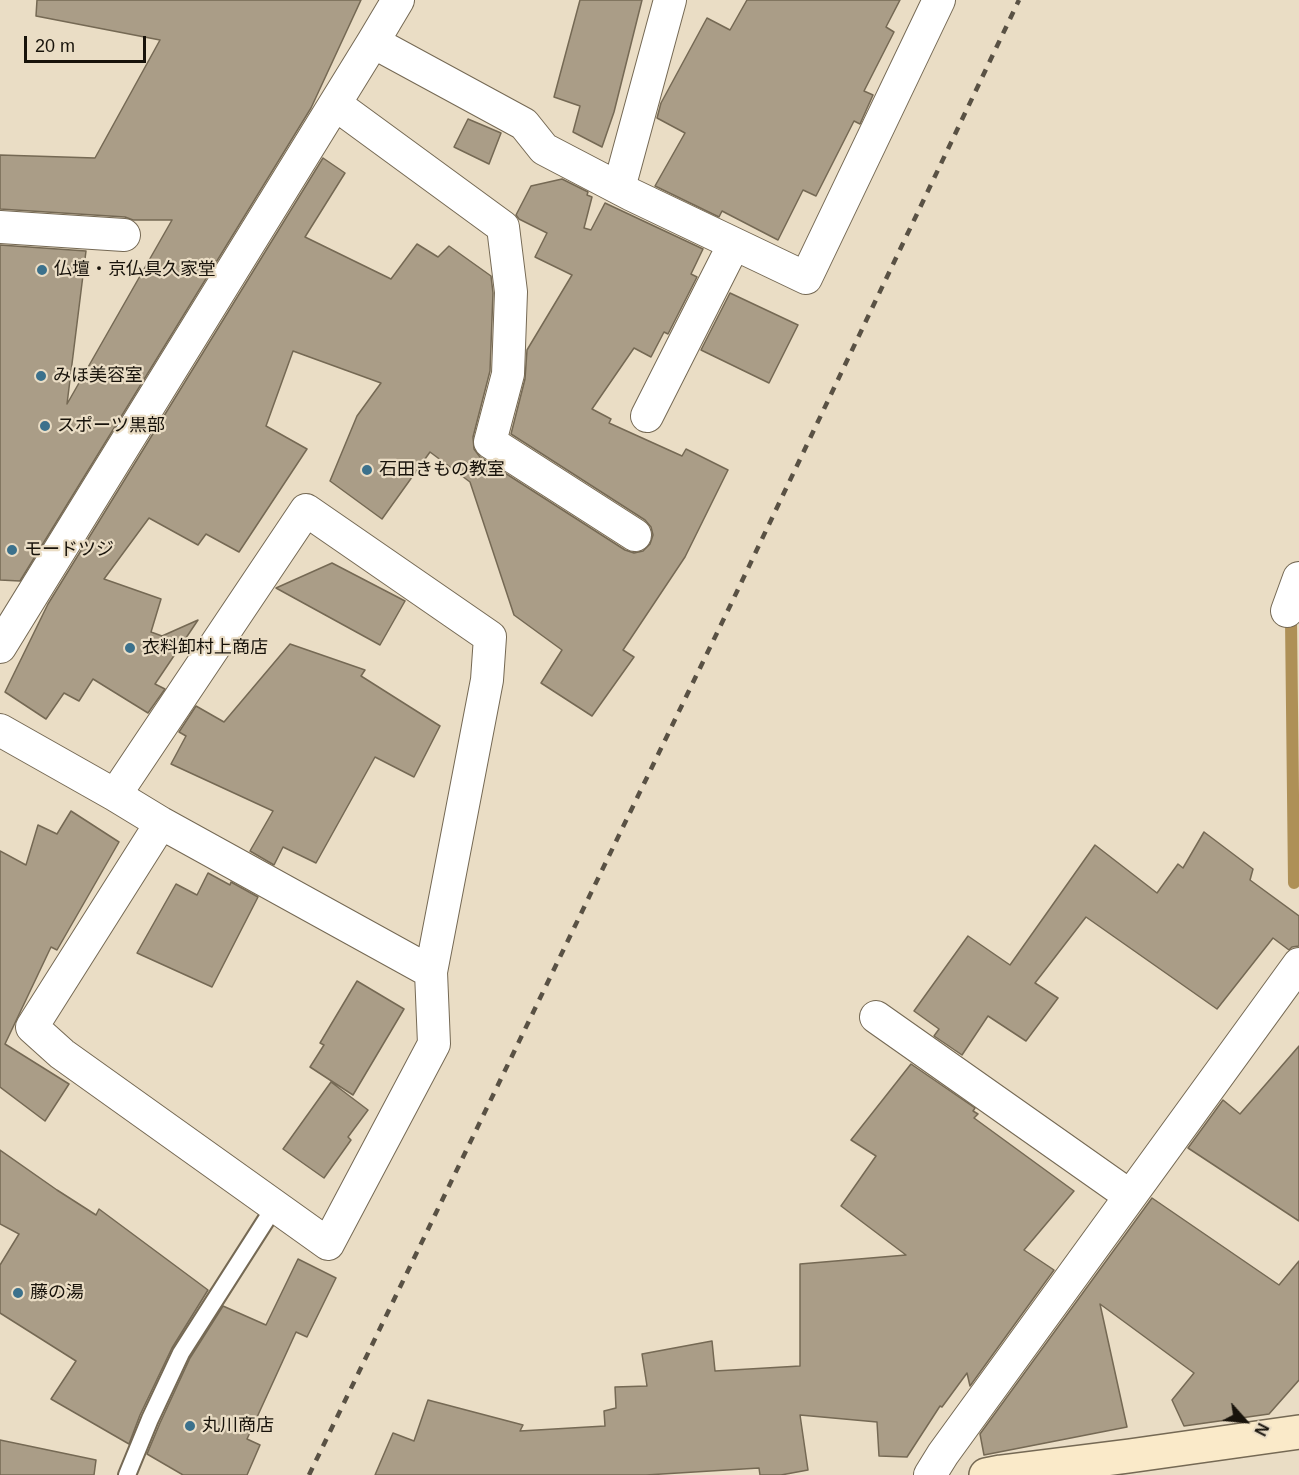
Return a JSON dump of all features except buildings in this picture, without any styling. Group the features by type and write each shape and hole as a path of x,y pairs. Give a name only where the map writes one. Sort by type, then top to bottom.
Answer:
{"main road":[{"path":"986,1475 1299,1432"}],"street":[{"path":"0,647 398,0"},
{"path":"618,188 670,0"},
{"path":"373,42 524,124 544,149 618,188 806,278 939,0"},
{"path":"335,104 503,227 511,292 508,374 490,442 635,536"},
{"path":"0,227 124,235"},
{"path":"647,416 735,244"},
{"path":"115,795 306,510 490,637 487,680 431,972 434,1044 328,1244 62,1054 33,1027 161,823"},
{"path":"1287,611 1299,578"},
{"path":"0,730 161,823 431,972"},
{"path":"930,1475 1299,964"},
{"path":"876,1017 1130,1196"}],"lane":[{"path":"128,1475 150,1419 181,1353 275,1206"}],"waterway":[{"path":"1293,612 1291,619 1294,883"}],"railway":[{"path":"309,1475 731,604 1019,0"}],"place":[{"name":"仏壇・京仏具久家堂","path":"42,270"},
{"name":"みほ美容室","path":"41,376"},
{"name":"スポーツ黒部","path":"45,426"},
{"name":"石田きもの教室","path":"367,470"},
{"name":"モードツジ","path":"12,550"},
{"name":"衣料卸村上商店","path":"130,648"},
{"name":"藤の湯","path":"18,1293"},
{"name":"丸川商店","path":"190,1426"}]}
